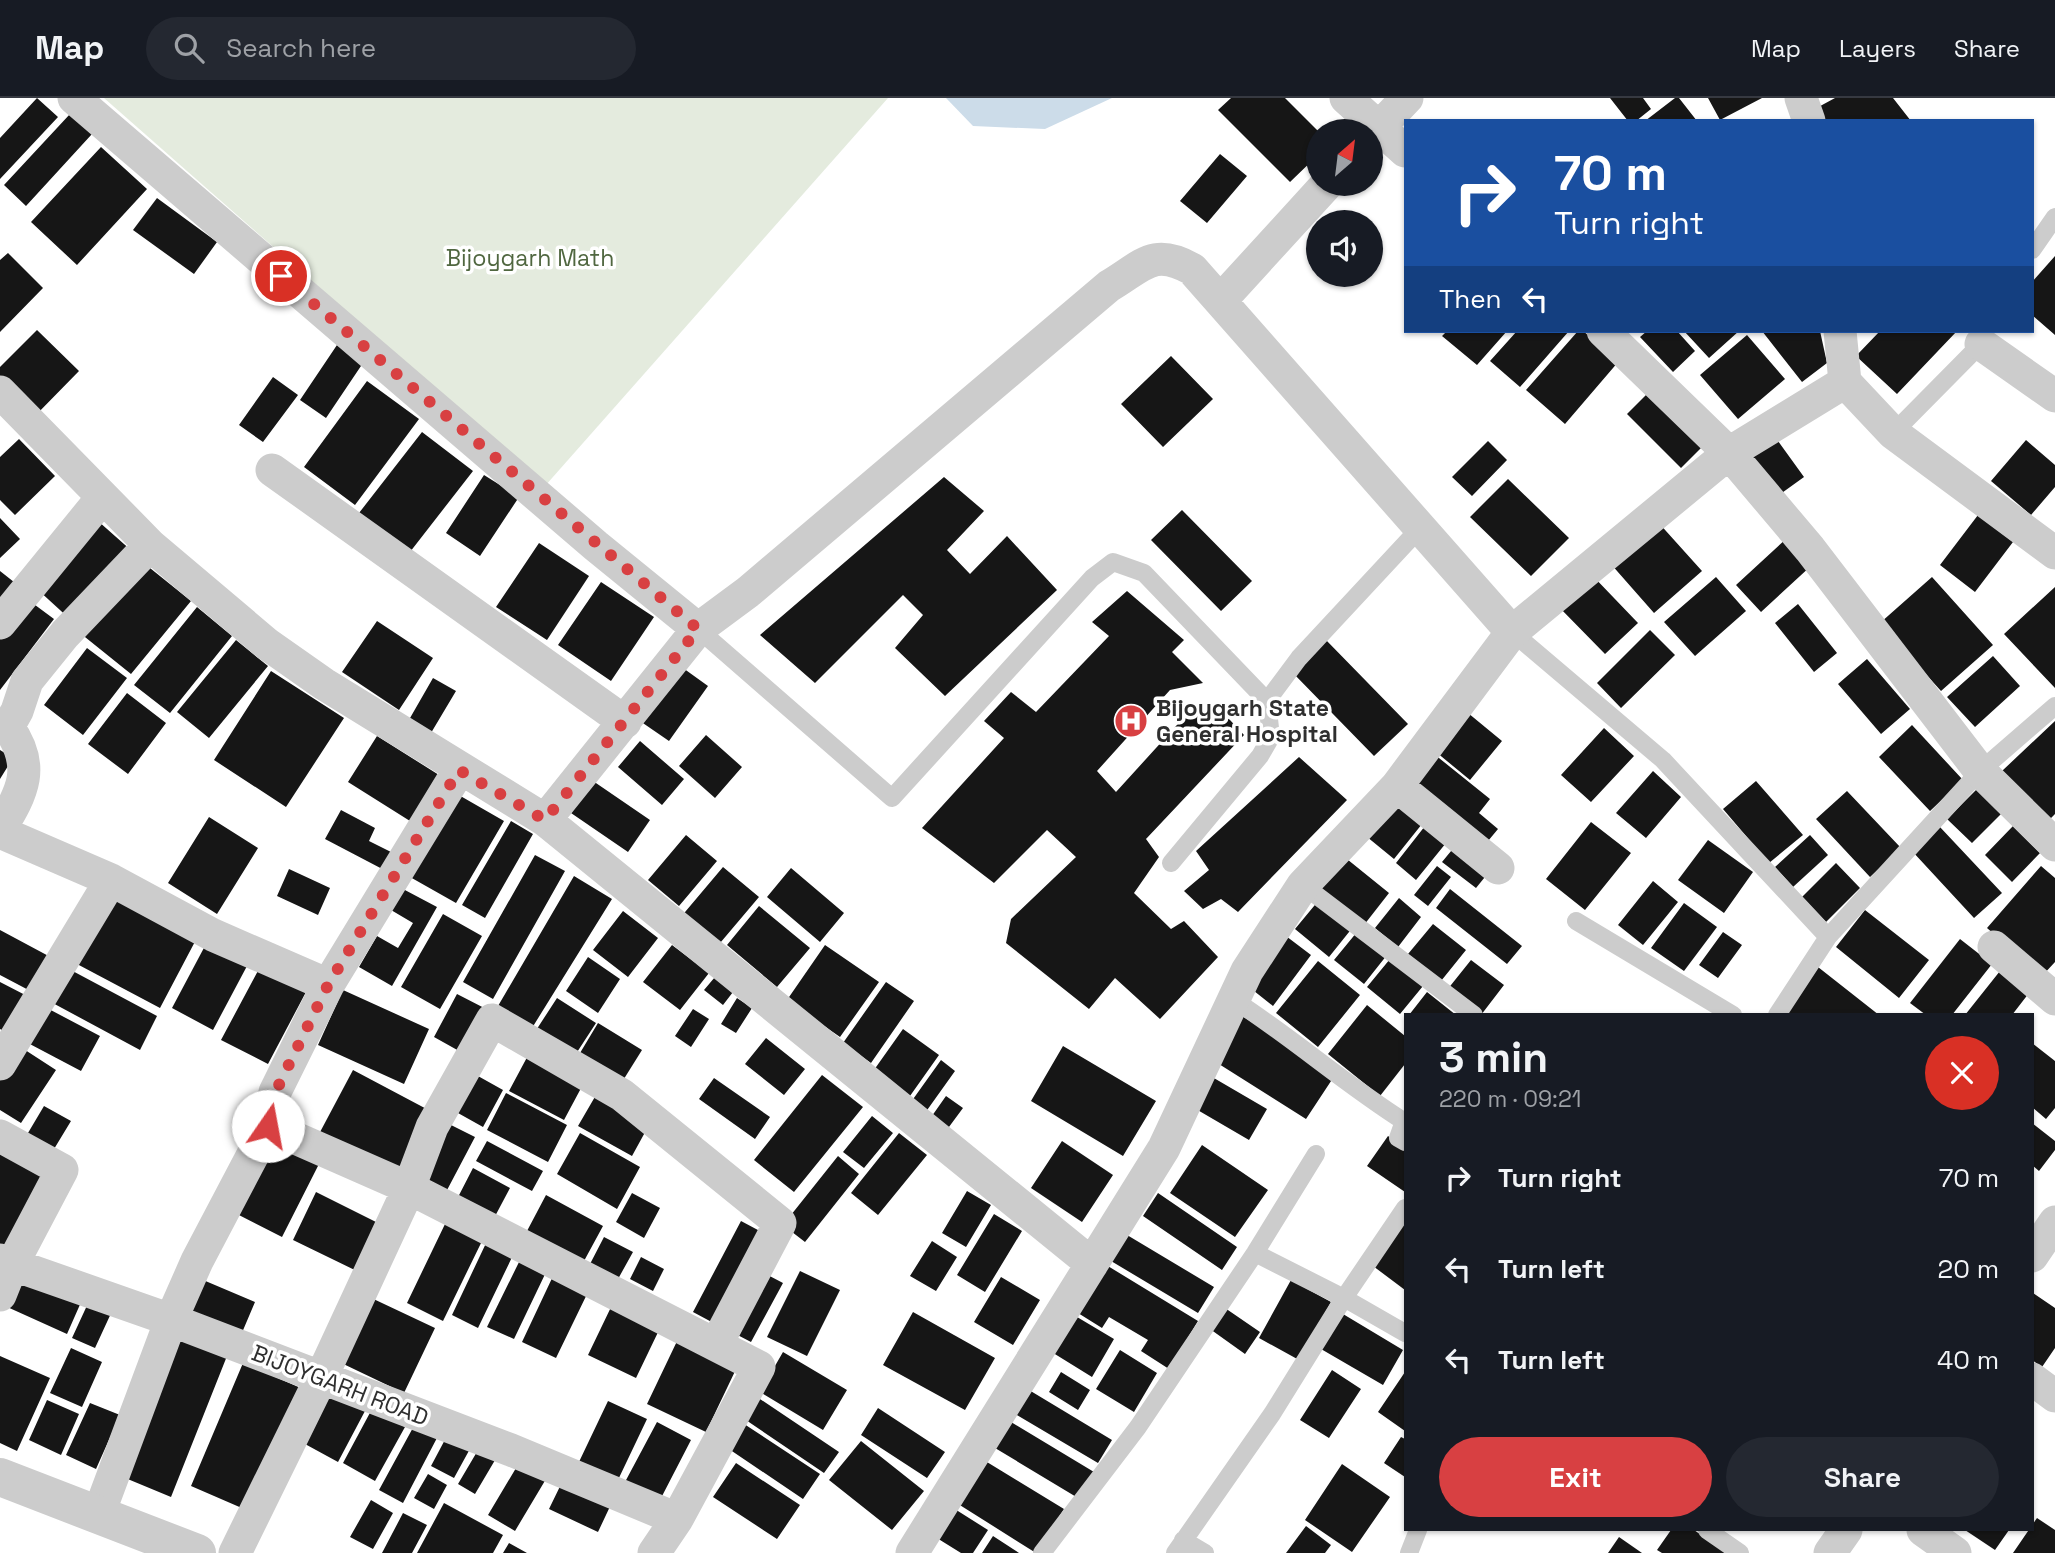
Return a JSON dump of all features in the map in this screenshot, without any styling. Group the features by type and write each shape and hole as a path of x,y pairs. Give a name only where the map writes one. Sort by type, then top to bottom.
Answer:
{"street":[{"path":"74,98 586,537 698,629"},
{"path":"1346,98 1364,119"},
{"path":"1383,124 1407,98"},
{"path":"1801,98 1808,119"},
{"path":"1383,137 1404,150"},
{"path":"1221,300 1316,196"},
{"path":"545,820 698,629 758,583 1109,286 1157,257 1173,258 1192,269 1513,632"},
{"path":"1605,333 1729,453 1810,549 1980,771 2055,845"},
{"path":"1840,333 1845,382 1893,433 2055,553"},
{"path":"1984,337 2055,396"},
{"path":"912,1553 1164,1148 1247,971 1303,885 1397,786 1513,632 1729,453 1845,382"},
{"path":"0,392 150,545 267,644 459,770 545,820 1092,1264"},
{"path":"272,470 625,722"},
{"path":"0,623 102,498"},
{"path":"150,545 65,634 27,681 18,711 4,724 23,748 22,794 0,830 111,880 214,935 328,985"},
{"path":"99,1513 171,1320 197,1261 268,1126 275,1093 328,985 459,770"},
{"path":"1397,786 1498,868"},
{"path":"0,1064 111,880"},
{"path":"1994,947 2055,999"},
{"path":"235,1553 321,1378 409,1188 432,1127 492,1020 622,1095 780,1223 717,1343"},
{"path":"268,1126 409,1188 717,1343 759,1367 677,1519 654,1553"},
{"path":"0,1136 62,1170 4,1273"},
{"name":"BIJOYGARH ROAD","path":"4,1273 171,1320 511,1450 677,1519"},
{"path":"2034,1380 2055,1396"},
{"path":"0,1477 197,1553"},
{"path":"1830,1553 1845,1531"},
{"path":"1924,1531 1955,1553"}],"lane":[{"path":"2034,247 2055,217"},
{"path":"1893,433 1984,337"},
{"path":"1267,701 1299,659 1420,528"},
{"path":"698,629 892,798 1092,578 1113,562 1144,573 1267,701 1270,737 1260,756 1171,863"},
{"path":"1513,632 1663,760 1828,937"},
{"path":"1778,1013 1828,937 1980,771 2055,706"},
{"path":"1303,885 1471,1013"},
{"path":"1576,921 1730,1013"},
{"path":"1234,1000 1283,1031 1382,1108 1404,1120"},
{"path":"1404,1123 1398,1138 1404,1141"},
{"path":"1042,1553 1138,1427 1255,1253 1315,1154"},
{"path":"1205,1553 1179,1547 1272,1414 1344,1298 1404,1209"},
{"path":"1255,1253 1344,1298 1404,1332"},
{"path":"1409,1553 1418,1531"},
{"path":"1708,1531 1740,1553"}],"green space":[{"name":"Bijoygarh Math","path":"104,98 888,98 545,486"}],"water":[{"path":"946,98 1112,98 1045,129 973,126"}],"building":[{"path":"37,98 58,117 0,179 0,138"},
{"path":"1231,98 1285,98 1306,119 1306,167 1290,182 1218,110"},
{"path":"1610,98 1643,98 1651,109 1638,119 1626,119"},
{"path":"1675,98 1679,98 1695,119 1648,119"},
{"path":"1708,98 1762,98 1722,119"},
{"path":"1835,98 1893,98 1909,119 1815,119 1811,111"},
{"path":"70,114 92,134 26,206 4,185"},
{"path":"101,147 147,189 77,265 31,222"},
{"path":"1220,154 1247,176 1207,223 1180,201"},
{"path":"157,198 217,242 194,274 133,230"},
{"path":"8,253 43,288 0,332 0,260"},
{"path":"2055,256 2055,335 2034,317 2034,280"},
{"path":"37,330 79,371 32,419 0,387 0,367"},
{"path":"1445,333 1505,333 1477,365 1442,336"},
{"path":"1515,333 1567,333 1520,387 1490,361"},
{"path":"1576,333 1585,333 1619,361 1565,424 1526,390"},
{"path":"1645,333 1679,333 1695,351 1673,372 1640,337"},
{"path":"1686,333 1737,333 1709,358"},
{"path":"1764,333 1820,333 1827,363 1802,382"},
{"path":"1878,333 1955,333 1897,394 1856,356"},
{"path":"1747,335 1785,379 1738,419 1700,375"},
{"path":"337,345 363,363 326,418 300,400"},
{"path":"1171,356 1213,399 1163,447 1121,404"},
{"path":"273,377 298,395 263,442 239,425"},
{"path":"367,381 419,419 355,505 304,467"},
{"path":"1656,385 1710,439 1681,468 1627,414"},
{"path":"422,432 473,471 410,552 359,513"},
{"path":"1773,434 1804,477 1779,495 1749,451"},
{"path":"19,439 55,476 15,515 0,500 0,457"},
{"path":"2026,440 2055,465 2055,487 2031,515 1991,481"},
{"path":"1488,441 1507,460 1472,496 1452,477"},
{"path":"484,475 519,497 480,556 446,533"},
{"path":"944,477 984,511 947,550 970,574 1007,536 1057,590 945,696 895,648 923,615 903,595 815,683 760,635"},
{"path":"1508,479 1569,538 1531,576 1470,517"},
{"path":"1182,510 1252,581 1221,611 1151,540"},
{"path":"1978,515 2013,542 1975,592 1940,565"},
{"path":"0,518 20,539 0,558"},
{"path":"98,521 133,552 72,621 37,589"},
{"path":"1657,521 1702,571 1654,613 1610,563"},
{"path":"1787,538 1812,565 1761,612 1736,585"},
{"path":"539,543 589,576 547,640 496,607"},
{"path":"140,560 191,601 131,674 80,633"},
{"path":"0,571 19,586 0,611"},
{"path":"1590,573 1638,623 1605,654 1557,605"},
{"path":"1716,577 1746,611 1695,656 1664,622"},
{"path":"1932,577 1993,645 1941,691 1880,623"},
{"path":"601,582 654,617 611,681 558,645"},
{"path":"2055,587 2055,688 2004,634"},
{"path":"1127,591 1184,640 1172,652 1203,683 1170,690 1097,771 1116,792 1186,715 1216,705 1244,735 1146,839 1159,857 1134,893 1171,929 1184,921 1218,957 1160,1019 1115,978 1089,1009 1006,943 1011,919 1076,857 1047,830 994,883 922,828 1004,738 984,721 1011,692 1036,712 1109,636 1092,622"},
{"path":"27,599 54,619 0,690 0,633"},
{"path":"1798,604 1837,653 1814,672 1775,623"},
{"path":"197,607 232,636 170,713 134,685"},
{"path":"377,621 433,658 399,710 342,672"},
{"path":"1650,630 1675,655 1621,708 1597,683"},
{"path":"236,640 268,666 209,738 177,712"},
{"path":"1326,640 1408,724 1374,756 1292,672"},
{"path":"87,648 127,678 83,735 44,705"},
{"path":"1993,656 2020,686 1975,727 1947,697"},
{"path":"1867,659 1910,709 1881,734 1838,684"},
{"path":"676,663 708,686 669,741 637,719"},
{"path":"271,671 344,718 286,807 214,760"},
{"path":"433,678 456,691 428,738 406,725"},
{"path":"127,693 166,723 128,774 88,744"},
{"path":"1468,713 1502,741 1470,780 1436,752"},
{"path":"2055,721 2055,814 2049,820 2002,771"},
{"path":"1912,725 1963,780 1930,811 1879,757"},
{"path":"1604,728 1634,756 1591,802 1561,775"},
{"path":"706,735 742,767 715,798 679,766"},
{"path":"377,736 439,775 410,821 348,782"},
{"path":"640,741 684,779 662,805 618,767"},
{"path":"0,750 13,758 0,779"},
{"path":"1434,754 1490,799 1479,813 1498,829 1483,847 1408,786"},
{"path":"1299,757 1347,800 1238,912 1221,899 1203,909 1184,891 1209,870 1196,851"},
{"path":"1653,771 1681,797 1646,838 1616,813"},
{"path":"593,781 650,820 628,852 571,813"},
{"path":"1756,781 1803,835 1769,863 1723,809"},
{"path":"1977,789 2001,814 1972,843 1947,819"},
{"path":"1847,791 1901,848 1870,877 1816,819"},
{"path":"457,794 504,821 456,903 410,877"},
{"path":"1388,797 1422,824 1394,859 1361,832"},
{"path":"341,810 375,828 369,841 397,855 388,872 325,839"},
{"path":"209,817 258,848 217,914 168,883"},
{"path":"511,821 533,834 485,918 462,905"},
{"path":"1591,822 1631,853 1585,910 1546,879"},
{"path":"1425,826 1446,843 1416,880 1396,863"},
{"path":"1939,826 2002,893 1974,918 1912,851"},
{"path":"2013,826 2040,853 2012,882 1985,855"},
{"path":"686,835 717,861 679,906 648,880"},
{"path":"1810,835 1828,855 1793,887 1775,867"},
{"path":"1708,840 1753,872 1724,913 1678,880"},
{"path":"1456,845 1489,872 1476,888 1442,862"},
{"path":"1337,851 1389,893 1364,925 1311,883"},
{"path":"535,855 565,871 493,999 463,982"},
{"path":"1836,863 1860,888 1826,922 1802,897"},
{"path":"1437,866 1451,877 1428,906 1414,895"},
{"path":"2041,866 2055,878 2055,962 2042,976 1987,928"},
{"path":"723,867 759,897 715,949 680,918"},
{"path":"791,868 844,913 820,942 767,897"},
{"path":"289,869 330,888 318,915 277,896"},
{"path":"574,876 612,899 532,1028 498,1006"},
{"path":"1653,881 1678,902 1643,945 1618,925"},
{"path":"403,889 437,907 392,986 359,967 377,936 398,948 413,923 391,910"},
{"path":"1450,889 1522,946 1507,964 1436,908"},
{"path":"117,890 199,934 160,1008 77,964"},
{"path":"1399,898 1421,917 1398,947 1375,928"},
{"path":"1319,900 1353,927 1329,957 1295,929"},
{"path":"1684,903 1717,927 1684,971 1651,948"},
{"path":"759,906 810,948 777,987 727,945"},
{"path":"1865,910 1929,960 1899,998 1836,947"},
{"path":"623,911 658,938 628,977 593,950"},
{"path":"443,914 482,936 440,1009 401,987"},
{"path":"1433,924 1466,950 1441,981 1408,954"},
{"path":"0,930 56,960 38,995 0,975"},
{"path":"1357,932 1387,955 1364,984 1334,960"},
{"path":"1723,932 1742,945 1718,978 1699,965"},
{"path":"1282,933 1311,955 1273,1006 1244,983"},
{"path":"1960,939 1992,964 1954,1013 1923,1013 1910,1003"},
{"path":"206,944 247,966 213,1030 172,1008"},
{"path":"672,945 709,973 680,1010 643,982"},
{"path":"825,945 879,982 840,1037 787,1000"},
{"path":"588,957 620,979 598,1013 566,991"},
{"path":"1390,959 1423,986 1400,1014 1367,987"},
{"path":"1471,960 1504,985 1483,1013 1478,1013 1447,990"},
{"path":"1318,961 1360,995 1318,1047 1276,1013"},
{"path":"260,967 306,992 268,1064 221,1040"},
{"path":"1818,967 1876,1013 1782,1013"},
{"path":"67,968 157,1016 140,1050 49,1001"},
{"path":"2000,971 2029,993 2014,1013 1967,1013"},
{"path":"715,977 733,992 723,1005 704,990"},
{"path":"0,982 31,998 11,1035 0,1029"},
{"path":"886,982 914,1001 871,1063 843,1043"},
{"path":"343,990 429,1029 404,1084 318,1045"},
{"path":"1427,992 1453,1013 1411,1013"},
{"path":"457,994 492,1012 468,1056 434,1037"},
{"path":"557,998 596,1023 570,1063 531,1038"},
{"path":"737,998 752,1008 736,1033 721,1024"},
{"path":"1367,1005 1404,1035 1404,1065 1380,1096 1328,1054"},
{"path":"45,1007 100,1036 81,1071 26,1042"},
{"path":"693,1009 709,1019 691,1047 675,1036"},
{"path":"1239,1014 1335,1075 1306,1119 1211,1059"},
{"path":"598,1023 642,1050 617,1090 574,1063"},
{"path":"903,1029 939,1055 905,1103 869,1077"},
{"path":"766,1038 805,1069 784,1095 745,1064"},
{"path":"2034,1045 2055,1061 2055,1108 2046,1119 2034,1109"},
{"path":"19,1046 56,1070 21,1123 0,1110 0,1076"},
{"path":"1063,1046 1156,1101 1123,1156 1031,1101"},
{"path":"532,1048 587,1077 564,1120 509,1091"},
{"path":"941,1060 955,1071 920,1120 906,1109"},
{"path":"353,1070 436,1114 402,1178 319,1134"},
{"path":"469,1071 503,1090 483,1127 449,1108"},
{"path":"1207,1074 1267,1109 1249,1140 1189,1105"},
{"path":"822,1075 863,1107 794,1192 754,1160"},
{"path":"714,1078 770,1117 755,1139 699,1099"},
{"path":"506,1093 567,1125 548,1162 487,1130"},
{"path":"596,1095 649,1125 632,1156 578,1126"},
{"path":"946,1096 963,1108 943,1135 927,1123"},
{"path":"44,1106 71,1121 51,1154 25,1138"},
{"path":"872,1116 893,1133 864,1168 843,1152"},
{"path":"445,1122 475,1137 446,1192 416,1176"},
{"path":"2034,1125 2055,1141 2055,1150 2039,1171 2034,1167"},
{"path":"580,1133 640,1167 617,1209 557,1174"},
{"path":"899,1133 927,1155 878,1215 851,1193"},
{"path":"1388,1136 1404,1147 1404,1191 1367,1166"},
{"path":"271,1137 320,1162 282,1237 233,1212"},
{"path":"487,1141 543,1171 532,1191 476,1161"},
{"path":"1062,1141 1113,1175 1082,1222 1031,1188"},
{"path":"1202,1145 1268,1190 1235,1237 1170,1193"},
{"path":"0,1152 46,1176 6,1252 0,1249"},
{"path":"838,1156 859,1174 805,1242 783,1225"},
{"path":"473,1168 510,1188 493,1220 456,1201"},
{"path":"967,1191 991,1205 966,1247 942,1233"},
{"path":"316,1192 388,1228 365,1275 293,1240"},
{"path":"632,1193 660,1208 644,1238 616,1222"},
{"path":"1158,1193 1237,1247 1222,1270 1143,1216"},
{"path":"546,1195 603,1226 584,1261 527,1231"},
{"path":"994,1214 1022,1231 985,1292 957,1275"},
{"path":"741,1221 769,1236 721,1327 693,1312"},
{"path":"446,1222 483,1239 443,1321 407,1303"},
{"path":"1404,1223 1404,1289 1373,1266"},
{"path":"1117,1229 1214,1287 1198,1313 1101,1255"},
{"path":"604,1237 633,1252 618,1279 590,1264"},
{"path":"488,1239 515,1251 478,1328 452,1315"},
{"path":"932,1241 957,1257 936,1291 910,1276"},
{"path":"522,1256 548,1268 514,1339 487,1327"},
{"path":"641,1257 664,1269 653,1291 630,1279"},
{"path":"1098,1260 1198,1321 1169,1369 1141,1351 1148,1340 1109,1317 1102,1328 1070,1308"},
{"path":"758,1270 783,1283 751,1342 726,1329"},
{"path":"800,1271 840,1290 807,1356 767,1337"},
{"path":"20,1273 82,1300 67,1334 5,1306"},
{"path":"554,1274 589,1290 556,1358 522,1342"},
{"path":"196,1277 255,1302 241,1335 182,1311"},
{"path":"1001,1277 1040,1300 1013,1345 974,1322"},
{"path":"1291,1280 1331,1302 1299,1360 1259,1338"},
{"path":"2034,1294 2055,1308 2055,1348 2042,1367 2034,1361"},
{"path":"365,1295 435,1328 404,1393 335,1360"},
{"path":"90,1299 113,1309 95,1348 72,1338"},
{"path":"613,1303 661,1326 636,1378 588,1355"},
{"path":"1225,1308 1260,1332 1245,1354 1210,1329"},
{"path":"913,1312 995,1358 965,1410 883,1365"},
{"path":"1072,1314 1114,1339 1092,1377 1050,1351"},
{"path":"1343,1314 1403,1350 1383,1385 1321,1349"},
{"path":"175,1335 227,1356 171,1497 118,1475"},
{"path":"679,1337 738,1365 706,1432 647,1404"},
{"path":"71,1348 102,1362 82,1407 50,1393"},
{"path":"1120,1350 1157,1373 1134,1412 1096,1389"},
{"path":"783,1352 847,1390 823,1430 760,1392"},
{"path":"0,1356 50,1378 17,1451 0,1443"},
{"path":"243,1363 303,1389 251,1512 191,1486"},
{"path":"1332,1370 1361,1389 1329,1438 1300,1420"},
{"path":"1061,1372 1090,1390 1078,1410 1049,1392"},
{"path":"1404,1373 1404,1430 1378,1412"},
{"path":"1024,1387 1112,1440 1098,1463 1010,1411"},
{"path":"322,1388 365,1411 338,1462 294,1438"},
{"path":"754,1395 839,1452 824,1473 740,1416"},
{"path":"47,1400 79,1414 61,1455 29,1440"},
{"path":"608,1401 647,1419 617,1482 578,1464"},
{"path":"90,1403 120,1415 96,1469 66,1455"},
{"path":"878,1408 945,1452 927,1478 861,1435"},
{"path":"372,1409 405,1427 375,1481 343,1463"},
{"path":"1006,1419 1094,1472 1078,1498 990,1445"},
{"path":"738,1420 820,1474 803,1499 723,1445"},
{"path":"657,1422 691,1440 660,1500 625,1482"},
{"path":"415,1424 438,1436 403,1503 379,1490"},
{"path":"448,1434 471,1447 454,1478 431,1466"},
{"path":"1401,1437 1404,1438 1404,1476 1384,1463"},
{"path":"861,1441 924,1491 892,1530 829,1480"},
{"path":"481,1445 498,1455 475,1494 458,1484"},
{"path":"982,1459 1064,1509 1036,1553 955,1502"},
{"path":"519,1463 546,1479 515,1531 488,1515"},
{"path":"736,1463 800,1505 777,1539 713,1497"},
{"path":"1342,1464 1390,1497 1352,1552 1305,1520"},
{"path":"428,1474 447,1485 434,1509 414,1498"},
{"path":"566,1474 614,1498 598,1532 549,1509"},
{"path":"371,1500 393,1513 373,1549 350,1537"},
{"path":"444,1503 503,1535 493,1553 417,1553"},
{"path":"950,1506 988,1530 973,1553 961,1553 932,1535"},
{"path":"403,1513 427,1525 412,1553 382,1553"},
{"path":"2037,1518 2055,1530 2055,1553 2013,1553 2028,1531 2034,1531"},
{"path":"1306,1526 1331,1545 1325,1553 1286,1553"},
{"path":"1670,1531 1695,1531 1727,1553 1662,1553 1657,1550"},
{"path":"1966,1531 2008,1531 1995,1550"},
{"path":"993,1536 1019,1553 982,1553"},
{"path":"1619,1537 1642,1553 1608,1553"},
{"path":"509,1543 527,1553 503,1553"}],"place":[{"name":"Bijoygarh State General Hospital","path":"1131,721"}],"route":[{"path":"268,1126 275,1093 328,985 459,770 545,820 698,629 596,546 281,276"}]}
